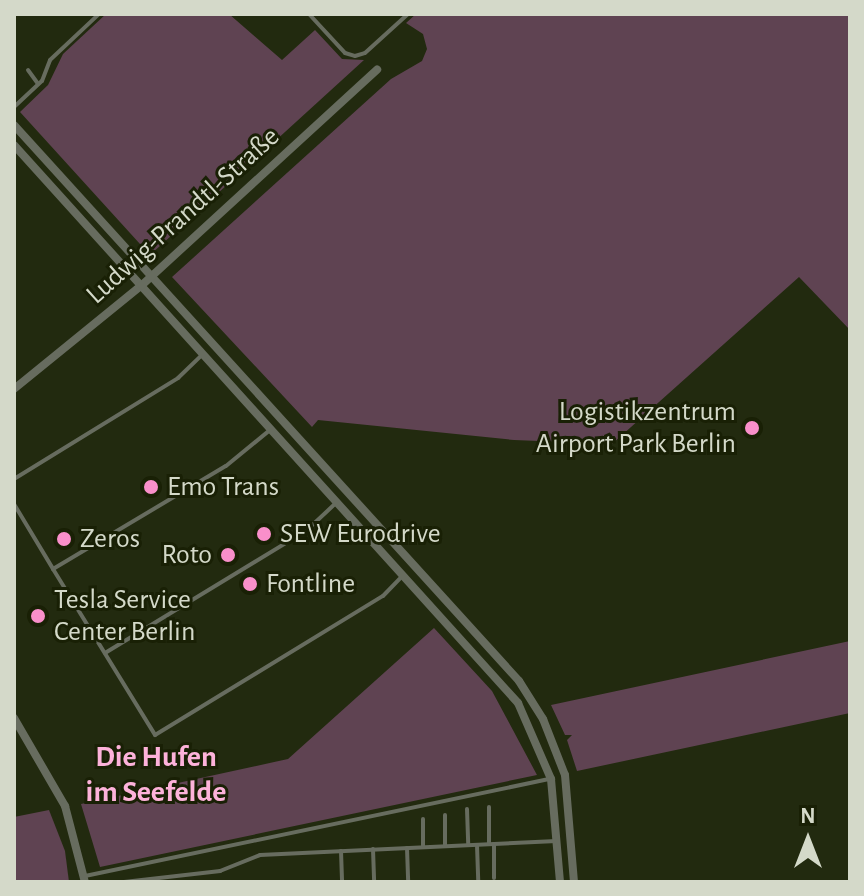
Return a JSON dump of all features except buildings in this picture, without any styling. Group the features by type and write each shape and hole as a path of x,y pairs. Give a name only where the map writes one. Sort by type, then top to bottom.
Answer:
{"street":[{"name":"Ludwig-Prandtl-Straße","path":"14,389 153,276 377,70"},
{"path":"14,125 530,696 565,775 574,882"},
{"path":"14,145 518,703 551,779 559,841 560,882"},
{"path":"14,718 65,806 85,879"}],"lane":[{"path":"14,107 39,84 50,60 99,14"},
{"path":"309,14 345,53 355,56 365,53 408,14"},
{"path":"28,70 39,84"},
{"path":"14,479 170,384 209,338"},
{"path":"53,569 226,466 272,428"},
{"path":"105,653 306,531 338,501"},
{"path":"14,504 155,735 383,596 404,574"},
{"path":"360,525 370,516"},
{"path":"518,703 530,696"},
{"path":"85,879 551,779"},
{"path":"489,807 494,878"},
{"path":"467,809 468,845"},
{"path":"445,815 445,846"},
{"path":"423,819 423,847"},
{"path":"124,882 220,871 260,855 559,841"},
{"path":"477,845 478,882"},
{"path":"407,848 408,882"},
{"path":"373,849 374,882"},
{"path":"341,851 342,882"}],"shaded area":[{"path":"106,14 229,14 282,60 315,30 342,59 364,60 150,255 20,112 48,85 63,54"},
{"path":"416,14 850,14 850,330 799,277 612,444 514,440 318,420 312,427 172,277 391,79 422,61 427,49 423,34 406,23"},
{"path":"434,628 492,691 537,775 100,867 81,804 288,759"},
{"path":"850,641 850,713 577,771 567,740 572,735 565,735 551,705"},
{"path":"49,810 65,851 69,882 14,882 14,817"}],"place":[{"name":"Logistikzentrum Airport Park Berlin","path":"752,428"},
{"name":"Emo Trans","path":"151,487"},
{"name":"SEW Eurodrive","path":"264,534"},
{"name":"Zeros","path":"64,539"},
{"name":"Roto","path":"228,555"},
{"name":"Fontline","path":"250,584"},
{"name":"Tesla Service Center Berlin","path":"38,616"}],"district":[{"name":"Die Hufen im Seefelde","path":"156,774"}]}
